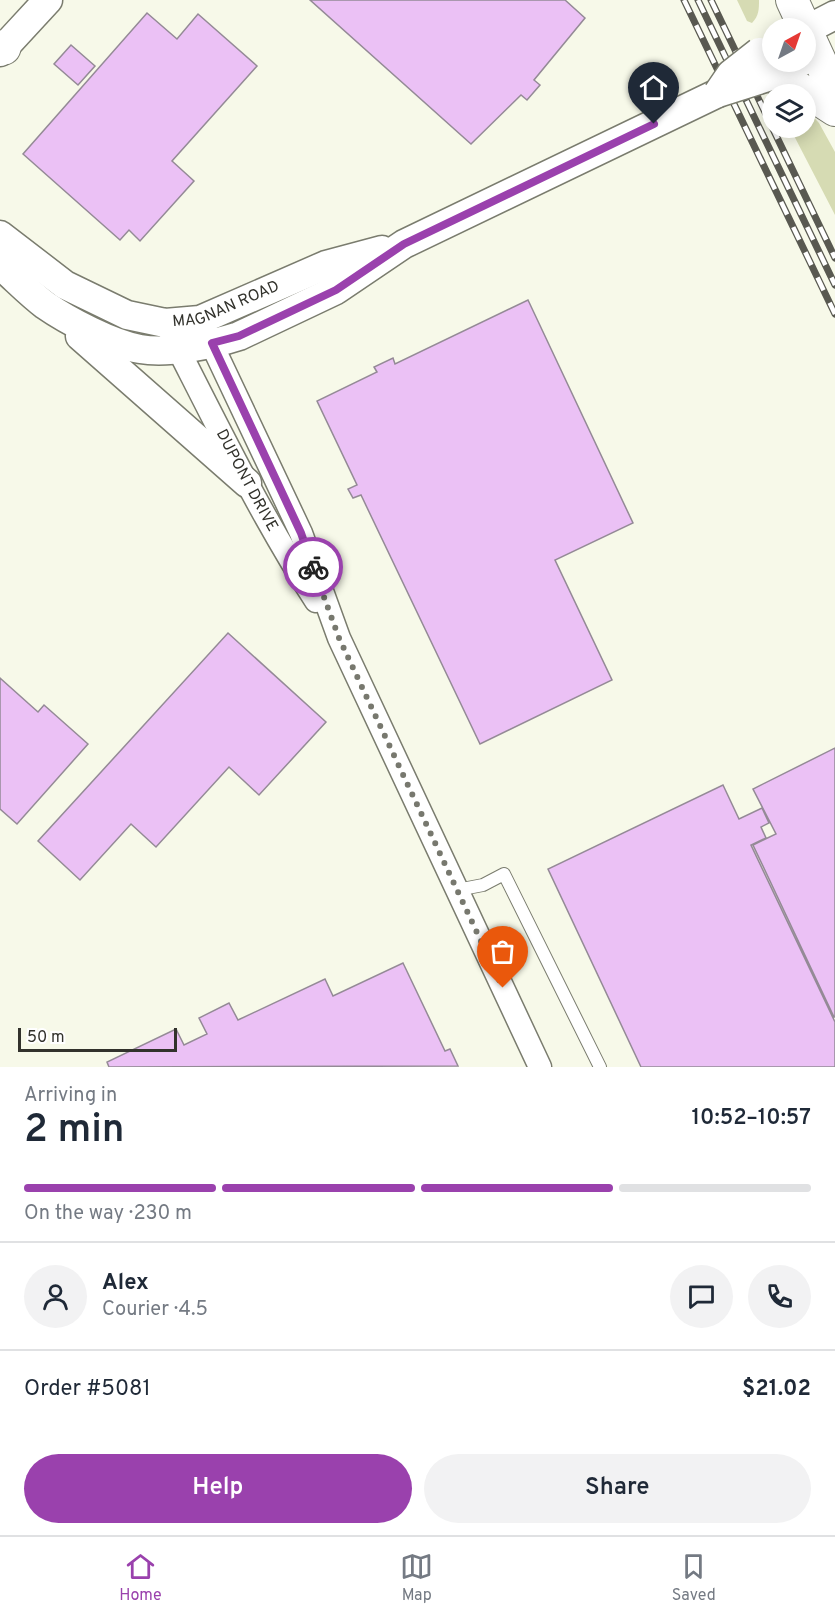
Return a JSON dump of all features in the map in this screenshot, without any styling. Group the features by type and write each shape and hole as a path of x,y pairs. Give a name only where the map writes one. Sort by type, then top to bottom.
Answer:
{"main road":[{"path":"792,0 800,18"},
{"path":"816,54 835,93"},
{"path":"784,72 809,93 835,110"}],"street":[{"path":"1,49 48,0"},
{"name":"MAGNAN ROAD","path":"816,41 835,15"},
{"name":"MAGNAN ROAD","path":"0,235 65,285 171,336 206,332 326,265 404,244 718,93 731,74 762,60"},
{"path":"0,265 247,483"},
{"path":"45,305 103,337 142,350 171,336"},
{"name":"DUPONT DRIVE","path":"206,332 301,533 339,638 540,1067"},
{"name":"DUPONT DRIVE","path":"171,336 281,546 339,638"}],"lane":[{"path":"457,890 483,885 504,874 600,1067"}],"green space":[{"path":"737,0 759,0 759,9 752,23 747,21"},
{"path":"816,120 835,152 835,215 795,138 816,138"}],"building":[{"path":"310,0 565,0 585,18 534,80 540,85 527,100 521,95 471,144"},
{"path":"147,13 177,39 198,14 257,66 172,161 194,181 140,241 129,230 120,240 23,154"},
{"path":"71,45 95,66 78,85 54,64"},
{"path":"528,300 633,523 555,560 612,680 480,744 361,495 353,498 348,489 357,485 317,401 377,372 374,367 393,358 395,364"},
{"path":"228,633 326,722 259,795 229,767 156,847 131,824 80,880 38,841"},
{"path":"0,678 38,712 44,705 88,744 17,824 0,809"},
{"path":"835,748 834,1017 753,845 776,834 753,789"},
{"path":"723,785 739,819 762,808 769,823 761,827 766,838 751,845 835,1022 835,1067 641,1067 548,869"},
{"path":"403,963 445,1051 450,1049 458,1066 109,1067 107,1062 176,1029 184,1045 207,1034 199,1018 229,1003 238,1020 325,979 333,996"}],"railway":[{"path":"684,0 835,314"},
{"path":"698,0 835,285"},
{"path":"711,0 835,258"}],"way so far":[{"path":"313,567 339,638 503,988"}],"route":[{"path":"313,567 301,533 212,343 239,336 336,290 404,244 654,124"}]}
